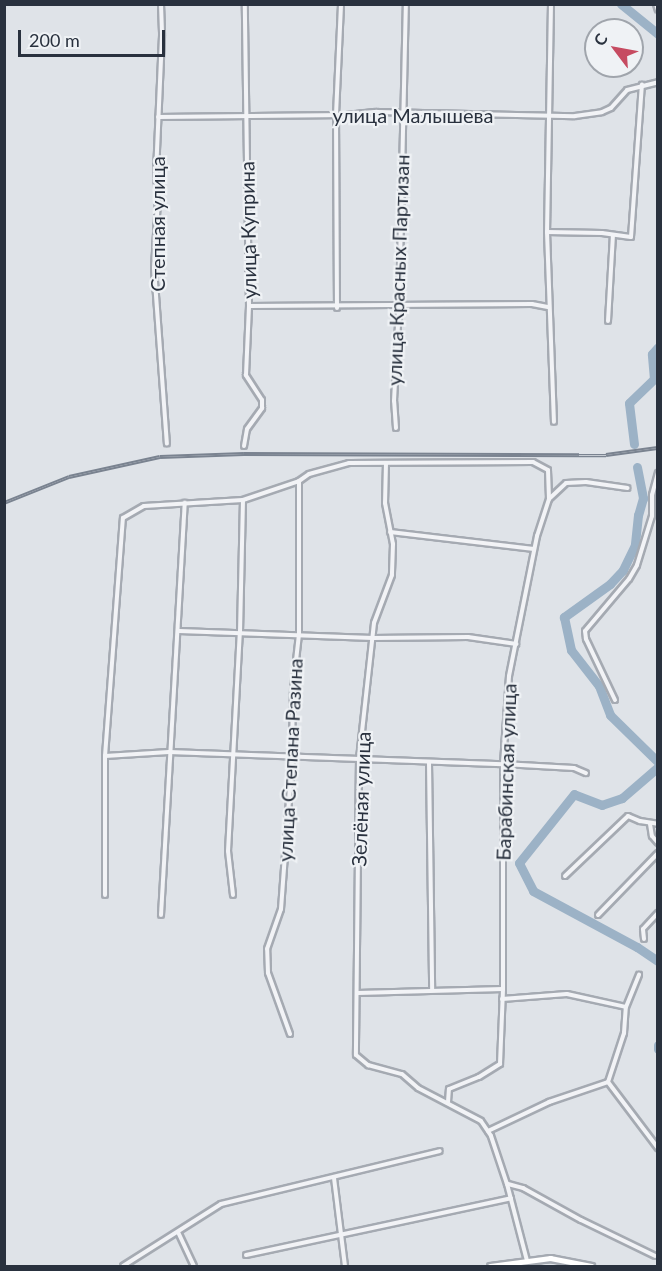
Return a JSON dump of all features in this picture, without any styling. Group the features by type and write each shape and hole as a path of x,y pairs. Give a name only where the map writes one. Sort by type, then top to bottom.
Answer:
{"street":[{"name":"Степная улица","path":"161,4 156,172 158,199 154,268 167,444"},
{"name":"улица Куприна","path":"244,446 248,429 262,408 262,400 246,375 249,306 245,4"},
{"path":"337,308 336,115 340,4"},
{"name":"улица Красных Партизан","path":"396,428 394,401 399,307 406,4"},
{"path":"552,4 547,232 554,422"},
{"path":"656,4 657,10"},
{"name":"улица Малышева","path":"158,117 403,113 549,117 602,112 611,108 627,90 642,84 657,82"},
{"path":"547,232 602,232 613,236 631,237 642,84"},
{"path":"608,321 613,236"},
{"path":"249,306 337,308 532,304 548,308"},
{"path":"105,895 105,756 123,518 144,506 243,500 299,481 309,474 349,463 533,462 548,470 549,499"},
{"name":"Зелёная улица","path":"387,463 385,503 393,544 392,575 374,623 359,759 356,1055 368,1065 402,1074 418,1088 448,1102"},
{"path":"615,700 586,639 585,631 637,565 652,516 652,495 657,473"},
{"name":"улица Степана Разина","path":"290,1034 268,973 267,949 281,909 292,758 293,687 299,634 299,481"},
{"path":"549,499 566,483 586,482 628,488"},
{"name":"Барабинская улица","path":"448,1102 448,1089 479,1077 500,1064 503,989 503,764 509,676 534,549 549,499"},
{"path":"233,895 228,851 240,632 243,500"},
{"path":"161,915 179,631 184,503"},
{"path":"390,532 534,549"},
{"path":"179,631 373,638 468,637 516,644"},
{"path":"105,756 170,752 503,764 574,768 586,772"},
{"path":"429,763 432,990"},
{"path":"565,876 628,816 650,824 657,824"},
{"path":"650,824 652,836 657,843"},
{"path":"598,915 657,853"},
{"path":"644,939 643,929 657,913"},
{"path":"608,1082 624,1033 626,1007 639,974"},
{"path":"358,993 503,989"},
{"path":"502,999 567,994 626,1007"},
{"path":"488,1131 549,1102 608,1082"},
{"path":"608,1082 657,1148"},
{"path":"448,1102 481,1121 488,1131 512,1198 527,1261"},
{"path":"123,1266 221,1204 334,1178 440,1150"},
{"path":"334,1178 345,1266"},
{"path":"507,1184 523,1188 581,1220 655,1256"},
{"path":"246,1255 512,1198"},
{"path":"178,1232 194,1266"},
{"path":"490,1266 550,1258 591,1266"}],"waterway":[{"path":"621,4 658,34"},
{"path":"634,444 629,403 654,379 652,354 658,347"},
{"path":"637,467 643,498 638,515 635,545 623,570 610,584 564,617 571,650 599,686 610,715 658,762"},
{"path":"658,767 622,798 602,805 574,794 519,863 533,891 637,947 658,961"}],"railway":[{"path":"4,503 69,477 160,457 244,454 606,455 658,448"}]}
